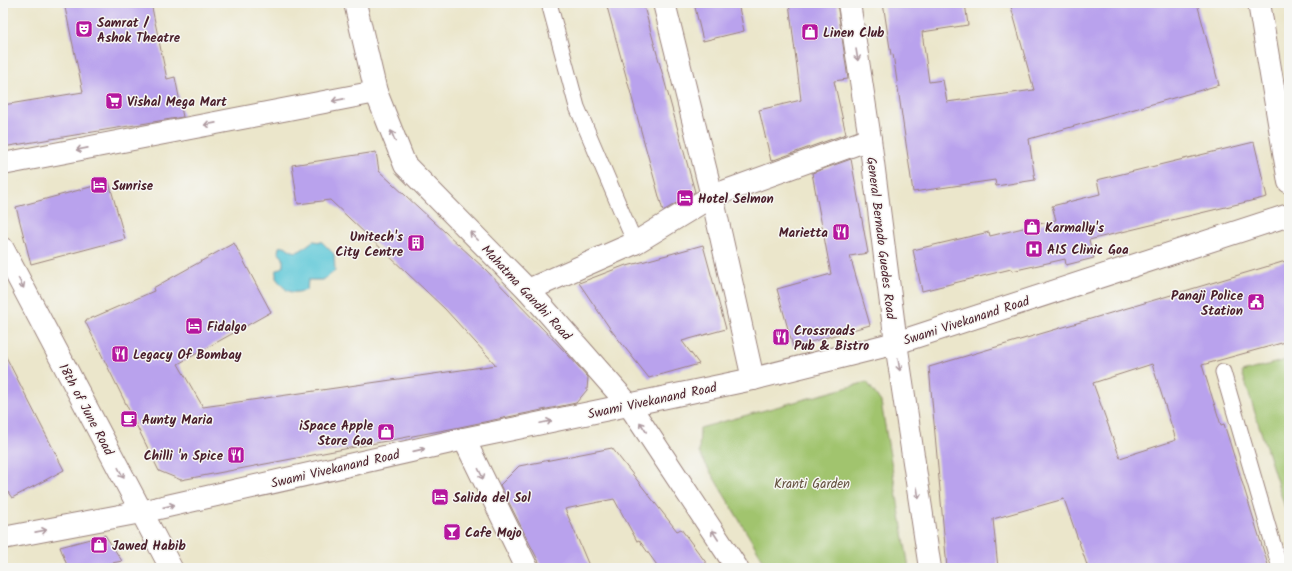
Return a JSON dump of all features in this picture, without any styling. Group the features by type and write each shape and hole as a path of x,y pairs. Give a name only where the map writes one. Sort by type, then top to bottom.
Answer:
{"street":[{"name":"Mahatma Gandhi Road","path":"355,3 376,92 405,165 528,290 629,405 737,568"},
{"path":"664,3 712,196 753,378"},
{"name":"General Bernado Guedes Road","path":"849,3 870,139 896,343 930,568"},
{"path":"1259,3 1289,182"},
{"path":"3,164 376,92"},
{"path":"528,290 635,242 712,196 870,139"},
{"name":"Swami Vivekanand Road","path":"3,538 141,512 464,439 753,378 896,343 1289,215"},
{"name":"18th of June Road","path":"3,249 171,568"},
{"path":"464,439 528,568"}],"lane":[{"path":"549,3 577,107 635,242"},
{"path":"1223,372 1280,568"}],"green space":[{"path":"1289,359 1289,520 1242,372"},
{"name":"Kranti Garden","path":"867,382 881,402 909,568 768,568 699,453 700,428"}],"water":[{"path":"313,241 322,242 334,254 335,271 323,280 308,280 307,290 296,292 289,291 276,278 276,271 283,266 283,258 278,252 279,247 285,246 296,252"}],"building":[{"path":"64,3 151,3 167,79 175,77 183,117 3,147 3,105 83,92"},
{"path":"606,3 643,3 695,192 663,211"},
{"path":"694,3 738,3 744,31 703,41"},
{"path":"789,3 837,3 848,79 834,81 846,134 771,161 759,110 801,100"},
{"path":"883,3 965,3 968,25 922,32 929,82 943,80 947,102 1034,90 1010,3 1197,3 1219,85 1029,139 1035,180 996,186 995,180 913,192 893,54 891,55"},
{"path":"1254,142 1267,197 1089,240 1094,258 1066,265 1065,259 1012,271 1011,269 922,291 913,250 989,232 990,236 1056,220 1052,206 1100,194 1097,180"},
{"path":"376,152 379,171 485,269 568,355 588,377 587,390 576,403 455,428 181,480 159,471 85,321 154,291 153,288 234,243 271,312 178,364 203,407 496,365 445,309 330,200 298,204 292,165"},
{"path":"851,159 868,253 850,256 870,325 793,347 777,289 831,274 812,173"},
{"path":"109,182 125,239 31,264 16,207"},
{"path":"703,245 726,329 682,341 699,364 649,378 611,330 579,283 626,265 627,266"},
{"path":"1289,260 1289,341 1202,365 1221,425 1224,424 1269,568 1088,568 1064,499 993,519 998,568 947,568 929,367","holes":["1152,364 1176,440 1120,458 1093,383"]},
{"path":"3,351 64,470 12,498 3,485"},
{"path":"612,448 677,531 681,529 710,568 659,568 639,540 637,541 614,499 565,509 590,568 542,568 500,485 519,466"},
{"path":"105,535 122,561 88,568 68,568 60,547"}],"place":[{"name":"Samrat / Ashok Theatre","path":"84,29"},
{"name":"Linen Club","path":"810,32"},
{"name":"Vishal Mega Mart","path":"114,101"},
{"name":"Sunrise","path":"99,185"},
{"name":"Hotel Selmon","path":"685,198"},
{"name":"Karmally's","path":"1032,227"},
{"name":"Marietta","path":"841,232"},
{"name":"Unitech's City Centre","path":"416,243"},
{"name":"AIS Clinic Goa","path":"1034,249"},
{"name":"Panaji Police Station","path":"1256,302"},
{"name":"Fidalgo","path":"194,326"},
{"name":"Crossroads Pub & Bistro","path":"781,337"},
{"name":"Legacy Of Bombay","path":"120,354"},
{"name":"Aunty Maria","path":"129,419"},
{"name":"iSpace Apple Store Goa","path":"386,432"},
{"name":"Chilli 'n Spice","path":"236,455"},
{"name":"Salida del Sol","path":"440,497"},
{"name":"Cafe Mojo","path":"452,532"},
{"name":"Jawed Habib","path":"99,545"}]}
